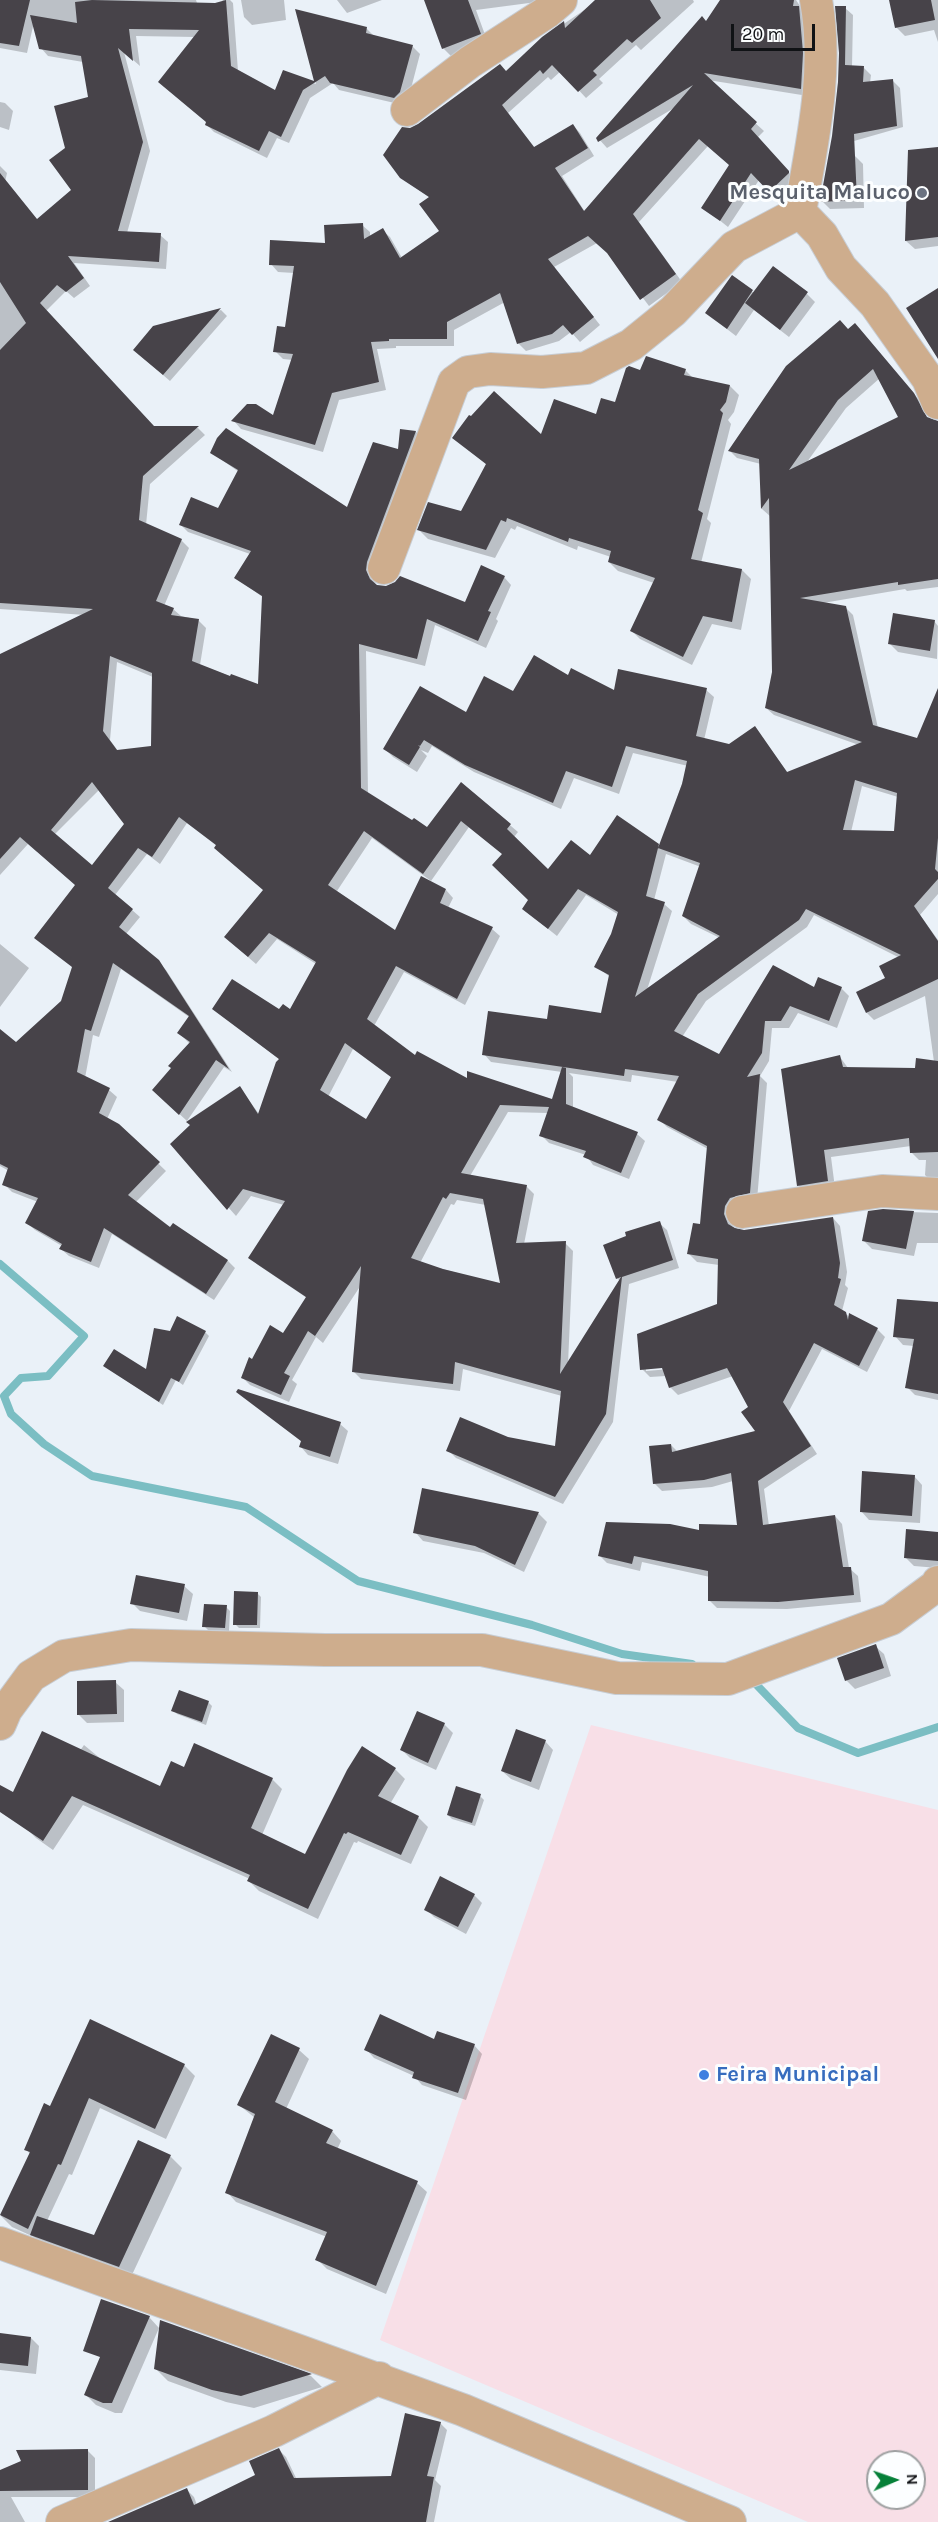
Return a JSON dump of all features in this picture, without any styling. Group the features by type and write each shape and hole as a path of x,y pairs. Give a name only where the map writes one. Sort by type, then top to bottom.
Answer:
{"street":[{"path":"407,110 435,87 547,12 561,0"},
{"path":"800,212 818,108 821,26 816,0"},
{"path":"800,212 822,235 841,268 875,304 927,379 938,403"},
{"path":"384,568 454,382 468,372 490,369 542,372 586,368 631,345 673,311 734,247 800,212"},
{"path":"742,1212 882,1191 938,1194"},
{"path":"0,1724 6,1710 31,1676 64,1656 131,1645 325,1650 482,1650 617,1677 728,1679 891,1619 938,1582"},
{"path":"0,2243 463,2410 730,2522"},
{"path":"62,2522 274,2431 379,2378"}],"shaded area":[{"name":"Feira Municipal","path":"591,1725 938,1810 938,2522 808,2522 380,2340"}],"building":[{"path":"0,0 30,0 19,46 0,43"},
{"path":"92,0 215,3 226,0 231,66 275,90 283,70 314,81 295,9 367,27 366,33 413,45 400,92 394,98 330,83 325,76 303,90 281,137 269,131 259,151 205,125 206,122 158,82 199,30 129,29 133,61 118,48 143,142 118,231 161,233 159,262 68,256 84,278 66,292 57,285 40,303 154,426 199,426 143,476 139,520 182,539 156,601 174,608 171,615 199,619 192,661 230,676 231,674 258,684 262,596 234,578 251,551 179,525 191,497 218,508 238,470 210,453 217,438 226,428 347,507 373,442 398,449 400,429 416,431 367,562 366,570 370,579 377,585 386,586 395,582 400,576 465,602 481,565 505,576 488,611 491,612 478,641 427,619 417,659 359,644 361,788 427,827 461,782 511,824 507,829 548,869 571,840 590,855 617,815 659,844 658,848 682,784 687,761 626,746 612,787 566,771 553,803 465,765 424,740 420,746 418,745 420,747 409,765 383,749 420,686 466,712 484,676 513,691 534,655 568,675 571,668 614,690 618,669 707,688 696,736 729,744 755,726 787,772 862,742 765,708 772,672 769,498 761,509 759,459 728,451 786,366 840,320 848,329 855,323 914,393 927,417 938,421 938,579 898,585 898,582 800,598 846,606 873,725 917,738 938,688 938,838 935,869 938,872 938,879 914,906 938,941 938,979 866,1013 856,992 885,978 879,966 901,955 806,909 799,920 698,994 674,1031 719,1054 773,965 814,987 818,977 842,987 829,1021 790,1006 781,1021 765,1021 762,1053 747,1077 760,1074 750,1193 730,1198 725,1206 724,1214 728,1224 744,1230 833,1217 840,1263 838,1278 841,1279 834,1305 846,1312 848,1320 849,1313 878,1328 859,1366 814,1343 783,1402 811,1446 758,1481 763,1525 835,1515 843,1567 851,1567 854,1595 778,1602 708,1601 708,1571 634,1556 632,1564 598,1556 606,1522 670,1524 699,1530 699,1524 737,1525 731,1473 704,1480 653,1484 649,1446 671,1444 672,1452 755,1431 741,1412 748,1407 727,1368 669,1388 662,1368 640,1370 637,1334 717,1304 718,1259 687,1254 693,1223 700,1224 707,1146 657,1120 679,1076 625,1069 624,1076 482,1055 488,1011 547,1019 549,1005 601,1013 609,975 594,967 611,934 618,912 578,889 548,929 522,909 528,900 492,865 502,854 461,821 423,874 364,831 328,885 395,930 421,876 446,889 440,903 493,927 457,999 396,966 367,1019 415,1055 417,1051 467,1078 467,1071 552,1099 562,1067 566,1068 566,1104 638,1132 621,1173 583,1157 586,1151 539,1136 549,1107 500,1105 461,1173 527,1185 516,1243 566,1241 560,1374 621,1277 616,1279 603,1245 626,1236 625,1232 660,1221 673,1260 622,1277 606,1414 555,1497 446,1451 460,1417 508,1437 555,1446 561,1391 455,1362 453,1384 352,1372 361,1266 315,1336 308,1331 284,1373 290,1376 281,1395 241,1378 249,1357 252,1359 270,1325 283,1333 306,1297 248,1258 285,1201 243,1189 227,1210 170,1144 190,1125 186,1122 240,1086 258,1114 279,1059 212,1009 232,979 279,1009 283,1004 290,1009 316,962 269,933 248,957 224,937 263,890 214,848 216,845 179,817 152,857 138,848 108,888 133,909 119,927 159,960 229,1069 216,1060 179,1115 152,1090 171,1068 168,1066 190,1042 177,1033 189,1016 113,963 91,1031 85,1029 77,1072 110,1088 99,1113 119,1124 160,1162 128,1195 170,1227 173,1223 228,1260 206,1294 104,1228 91,1262 59,1249 62,1244 25,1223 38,1198 2,1185 8,1168 0,1164 0,1029 16,1042 61,1001 72,967 34,938 75,885 20,837 0,859 0,654 93,609 0,603 0,350 26,323 0,282 0,173 37,219 71,190 49,160 65,148 54,106 88,97 81,56 39,49 30,15 77,23 75,2","holes":["873,369 898,417 789,470 838,400","110,656 152,673 151,746 117,750 103,731","855,780 897,793 894,831 843,830","92,782 124,824 92,865 51,830","658,848 700,863 682,916 720,936 635,997 665,902 646,896","345,1043 391,1077 366,1119 320,1090","450,1193 483,1199 500,1283 443,1269 411,1258 443,1197 446,1199"]},
{"path":"424,0 468,0 481,34 442,49"},
{"path":"595,0 650,0 661,18 632,43 627,39 593,71 597,75 578,92 552,65 543,74 540,70 502,105 534,147 573,124 588,148 555,168 584,211 693,85 598,142 596,138 702,16 706,21 720,0 794,0 793,6 799,6 803,53 801,89 704,73 757,122 751,129 789,173 769,192 751,173 720,221 701,208 729,165 699,139 633,214 676,274 640,300 607,253 588,236 548,259 594,317 572,335 563,325 552,334 517,344 500,293 447,322 447,339 389,339 389,341 371,342 379,382 332,393 315,445 231,421 247,404 256,404 273,415 293,354 273,352 277,326 285,327 294,266 269,265 270,240 325,243 324,225 363,223 364,239 383,228 400,258 439,231 419,204 429,197 400,178 383,155 402,127 410,128 418,124 500,64 506,71 542,37 564,21 565,28"},
{"path":"889,0 931,0 935,20 895,28"},
{"path":"835,6 846,6 845,65 864,66 863,82 893,79 897,126 854,134 857,200 820,202 832,136 838,82 839,53"},
{"name":"Mesquita Maluco","path":"938,147 938,237 905,241 908,150"},
{"path":"773,266 808,292 780,330 745,303"},
{"path":"732,275 753,290 727,329 705,313"},
{"path":"938,288 938,359 906,308"},
{"path":"221,308 163,375 133,350 153,326"},
{"path":"646,356 686,369 684,375 730,385 726,402 720,410 723,413 698,510 703,513 691,559 742,569 732,622 703,616 683,657 630,631 655,578 608,562 611,551 569,538 568,542 507,518 506,522 501,520 486,550 417,530 428,502 461,511 486,464 452,438 469,415 471,416 494,391 541,434 554,399 596,414 601,398 615,402 626,368 629,366 640,370"},
{"path":"893,613 935,620 930,651 888,644"},
{"path":"840,1055 843,1067 915,1068 916,1058 938,1061 938,1152 910,1153 909,1138 824,1150 828,1181 797,1186 781,1069"},
{"path":"883,1209 914,1211 906,1249 862,1241 868,1211"},
{"path":"897,1299 938,1302 938,1394 905,1388 914,1339 893,1337"},
{"path":"177,1316 206,1331 179,1382 171,1378 159,1402 103,1366 114,1349 146,1369 154,1328 170,1331"},
{"path":"238,1389 341,1422 330,1457 299,1447 301,1441 236,1392"},
{"path":"862,1471 915,1475 912,1516 860,1512"},
{"path":"422,1488 539,1512 515,1565 475,1546 413,1533"},
{"path":"906,1529 938,1532 938,1561 904,1558"},
{"path":"136,1575 185,1584 179,1613 130,1604"},
{"path":"234,1591 258,1592 257,1625 233,1625"},
{"path":"204,1604 227,1605 225,1628 202,1627"},
{"path":"876,1644 884,1668 845,1681 837,1658"},
{"path":"116,1680 117,1714 77,1715 77,1681"},
{"path":"179,1690 209,1701 202,1722 171,1711"},
{"path":"417,1711 445,1723 428,1763 400,1750"},
{"path":"516,1729 546,1740 531,1782 501,1771"},
{"path":"42,1731 160,1786 171,1761 184,1767 194,1743 273,1778 251,1828 305,1854 347,1770 362,1746 396,1768 378,1796 419,1816 401,1855 348,1832 344,1833 308,1909 247,1881 250,1875 72,1796 43,1841 0,1812 0,1785 13,1792"},
{"path":"456,1786 481,1794 472,1823 447,1815"},
{"path":"440,1876 475,1894 458,1927 424,1910"},
{"path":"380,2014 434,2039 437,2031 475,2044 458,2093 412,2078 414,2072 364,2050"},
{"path":"90,2019 185,2064 155,2129 89,2098 61,2165 58,2164 28,2229 0,2215 30,2152 24,2150 44,2103 50,2106"},
{"path":"271,2034 300,2048 275,2102 333,2130 326,2143 418,2181 376,2286 315,2260 327,2232 225,2193 255,2114 237,2105"},
{"path":"138,2140 171,2155 119,2267 30,2235 37,2216 94,2235"},
{"path":"101,2299 150,2316 112,2403 103,2403 84,2395 100,2357 83,2351"},
{"path":"160,2320 312,2374 241,2396 212,2390 154,2369"},
{"path":"0,2333 31,2337 28,2366 0,2363"},
{"path":"405,2413 441,2422 427,2476 434,2477 426,2522 108,2522 187,2488 194,2505 255,2475 249,2461 279,2448 294,2478 391,2476"},
{"path":"88,2449 88,2490 0,2491 0,2470 21,2461 16,2450"}],"waterway":[{"path":"0,1264 84,1336 48,1376 21,1378 4,1396 11,1414 44,1444 92,1476 246,1507 358,1581 532,1625 622,1654 692,1664"},
{"path":"750,1678 798,1728 858,1753 938,1727"}],"place":[{"name":"Mesquita Maluco","path":"922,193"},
{"name":"Feira Municipal","path":"704,2075"}]}
